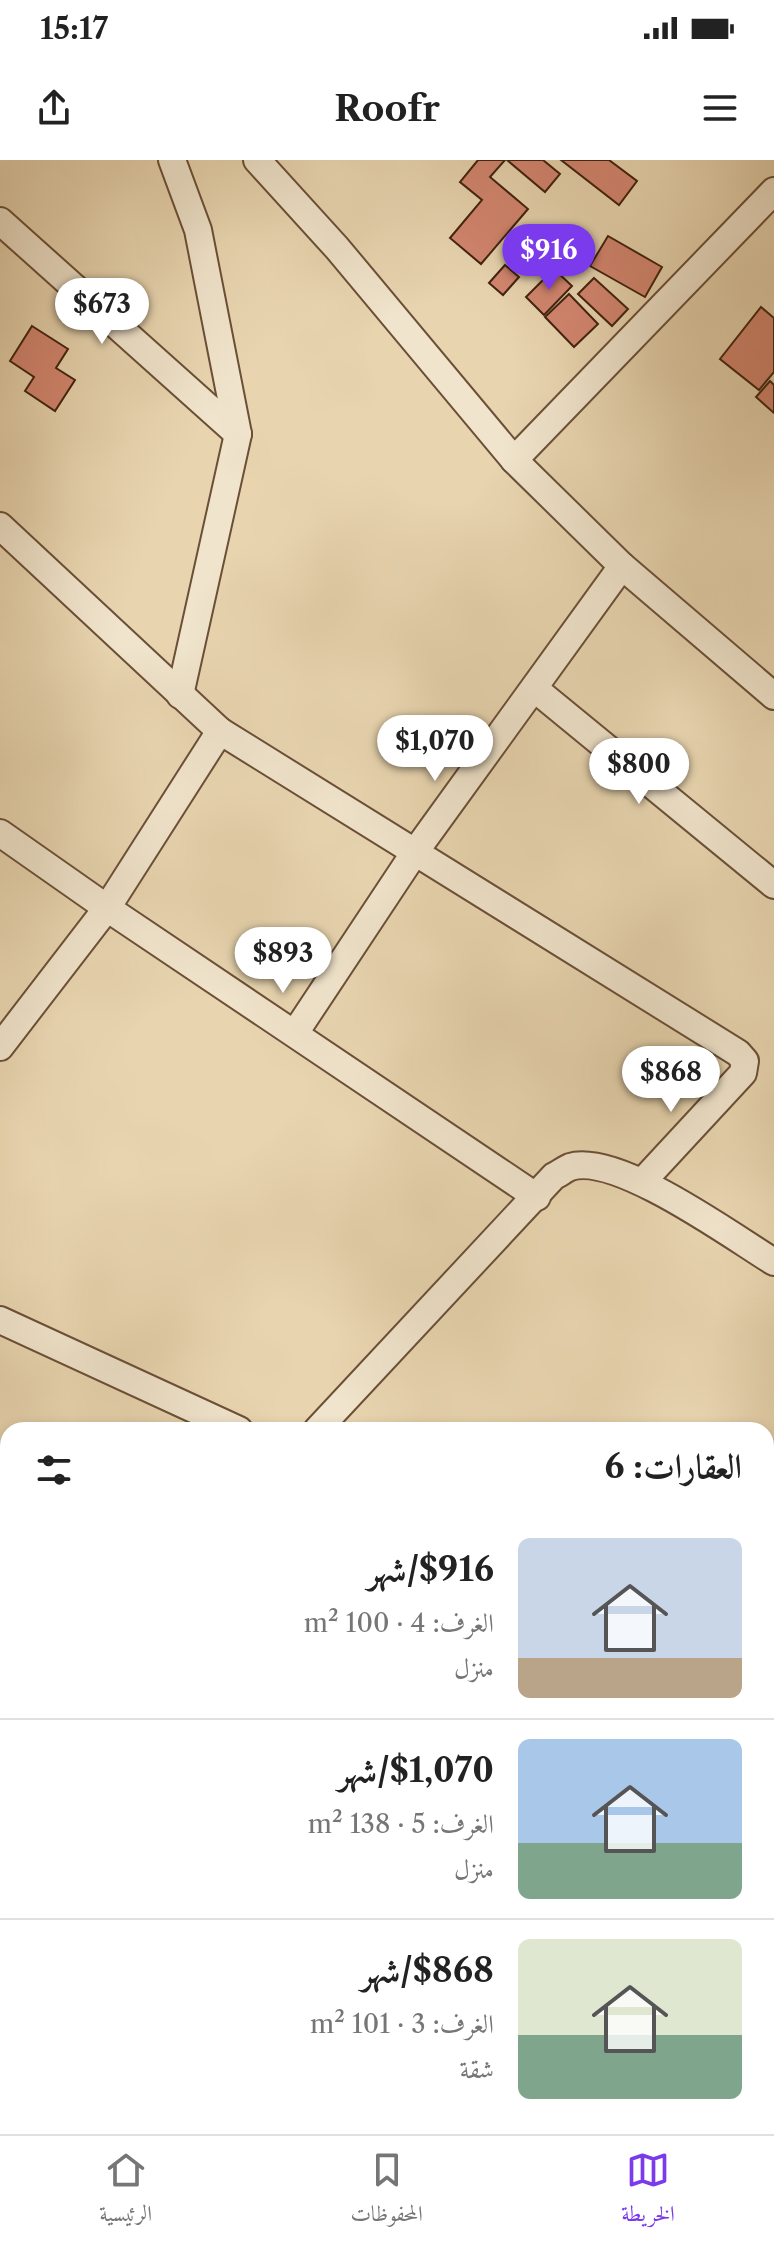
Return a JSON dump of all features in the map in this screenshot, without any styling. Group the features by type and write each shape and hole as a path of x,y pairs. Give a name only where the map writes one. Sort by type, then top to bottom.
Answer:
{"street":[{"path":"172,160 198,230 238,434 180,695"},
{"path":"257,160 337,248 514,460 622,566 774,696"},
{"path":"514,460 774,191"},
{"path":"0,221 238,434"},
{"path":"0,526 220,731 738,1053 745,1061 743,1073 643,1181"},
{"path":"295,1033 415,852 622,566"},
{"path":"535,689 774,885"},
{"path":"0,1047 9,1016 107,908 220,731"},
{"path":"0,833 537,1197"},
{"path":"325,1422 554,1176 572,1166 599,1168 643,1181 774,1262"},
{"path":"0,1320 222,1422"}],"building":[{"path":"478,160 505,160 490,177 528,209 481,264 450,238 482,200 460,182"},
{"path":"507,160 543,160 560,174 545,192"},
{"path":"561,160 609,160 637,181 619,205"},
{"path":"608,236 662,267 645,297 590,266"},
{"path":"522,238 540,254 528,270 508,254"},
{"path":"505,265 519,277 503,295 489,283"},
{"path":"554,269 572,286 544,315 526,297"},
{"path":"594,278 628,309 612,326 578,294"},
{"path":"569,294 598,324 574,347 545,317"},
{"path":"761,307 774,318 774,372 759,390 720,359"},
{"path":"32,326 68,349 56,368 75,380 55,411 25,391 34,377 10,361"},
{"path":"770,381 774,385 774,413 756,397"}]}
